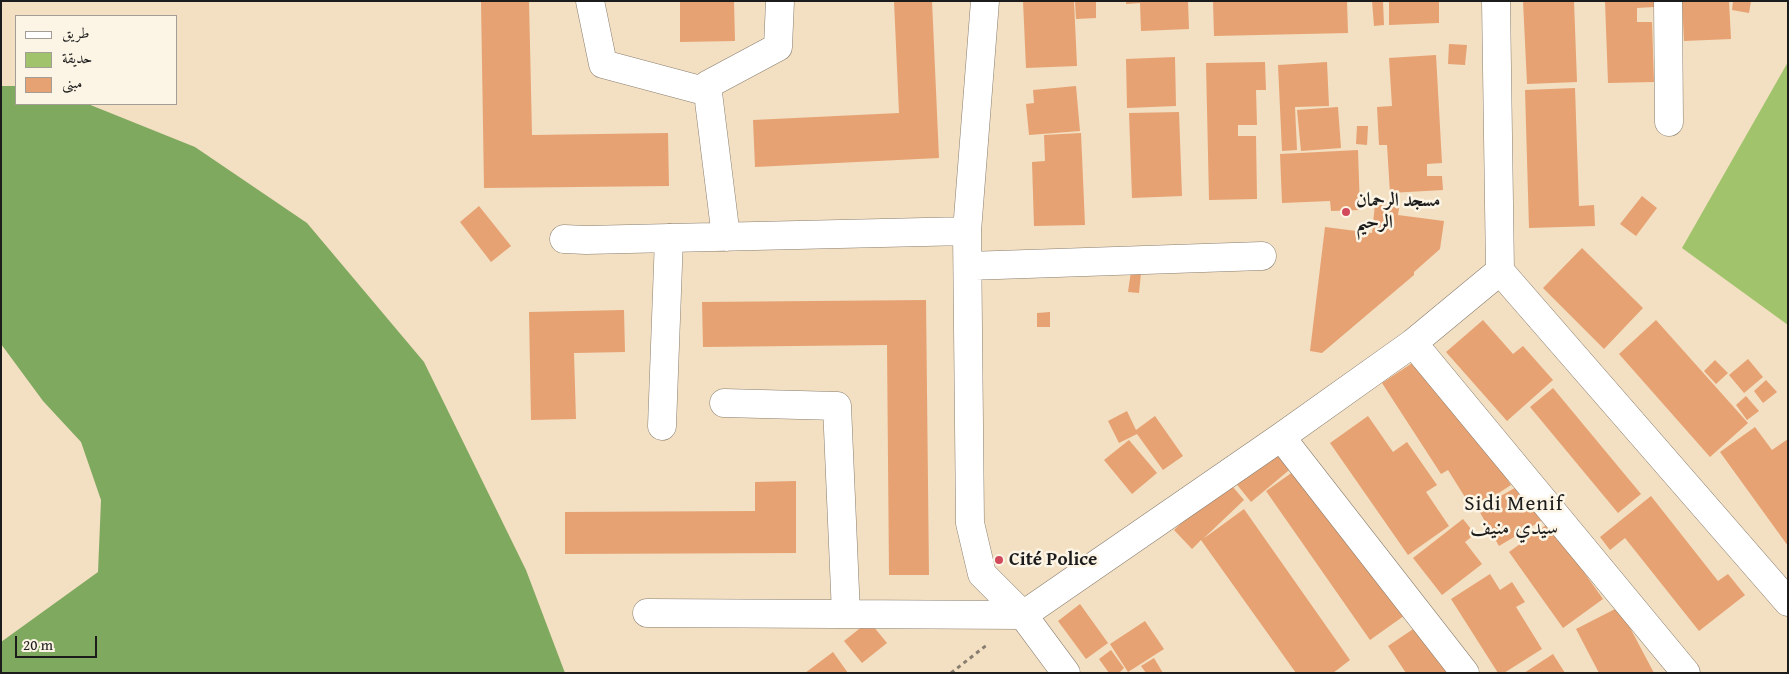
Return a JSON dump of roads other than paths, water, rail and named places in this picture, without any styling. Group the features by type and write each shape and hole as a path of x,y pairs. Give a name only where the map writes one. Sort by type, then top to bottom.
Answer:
{"street":[{"path":"590,1 603,64 708,92"},
{"path":"726,237 707,85 778,46 780,1"},
{"path":"985,1 967,231 970,523 982,574 1024,615 1066,673"},
{"path":"1496,1 1500,271 1788,602"},
{"path":"1668,1 1669,122"},
{"path":"564,239 967,231"},
{"path":"662,426 669,238"},
{"path":"968,266 1262,256"},
{"path":"648,613 1024,615 1413,343 1500,271"},
{"path":"1413,343 1686,673"},
{"path":"724,403 837,406 846,614"},
{"path":"1281,437 1466,673"}],"place":[{"name":"مسجد الرحمان الرحيم","path":"1346,212"},
{"name":"Cité Police","path":"999,560"}],"district":[{"name":"Sidi Menif سيدي منيف","path":"1514,517"}]}
